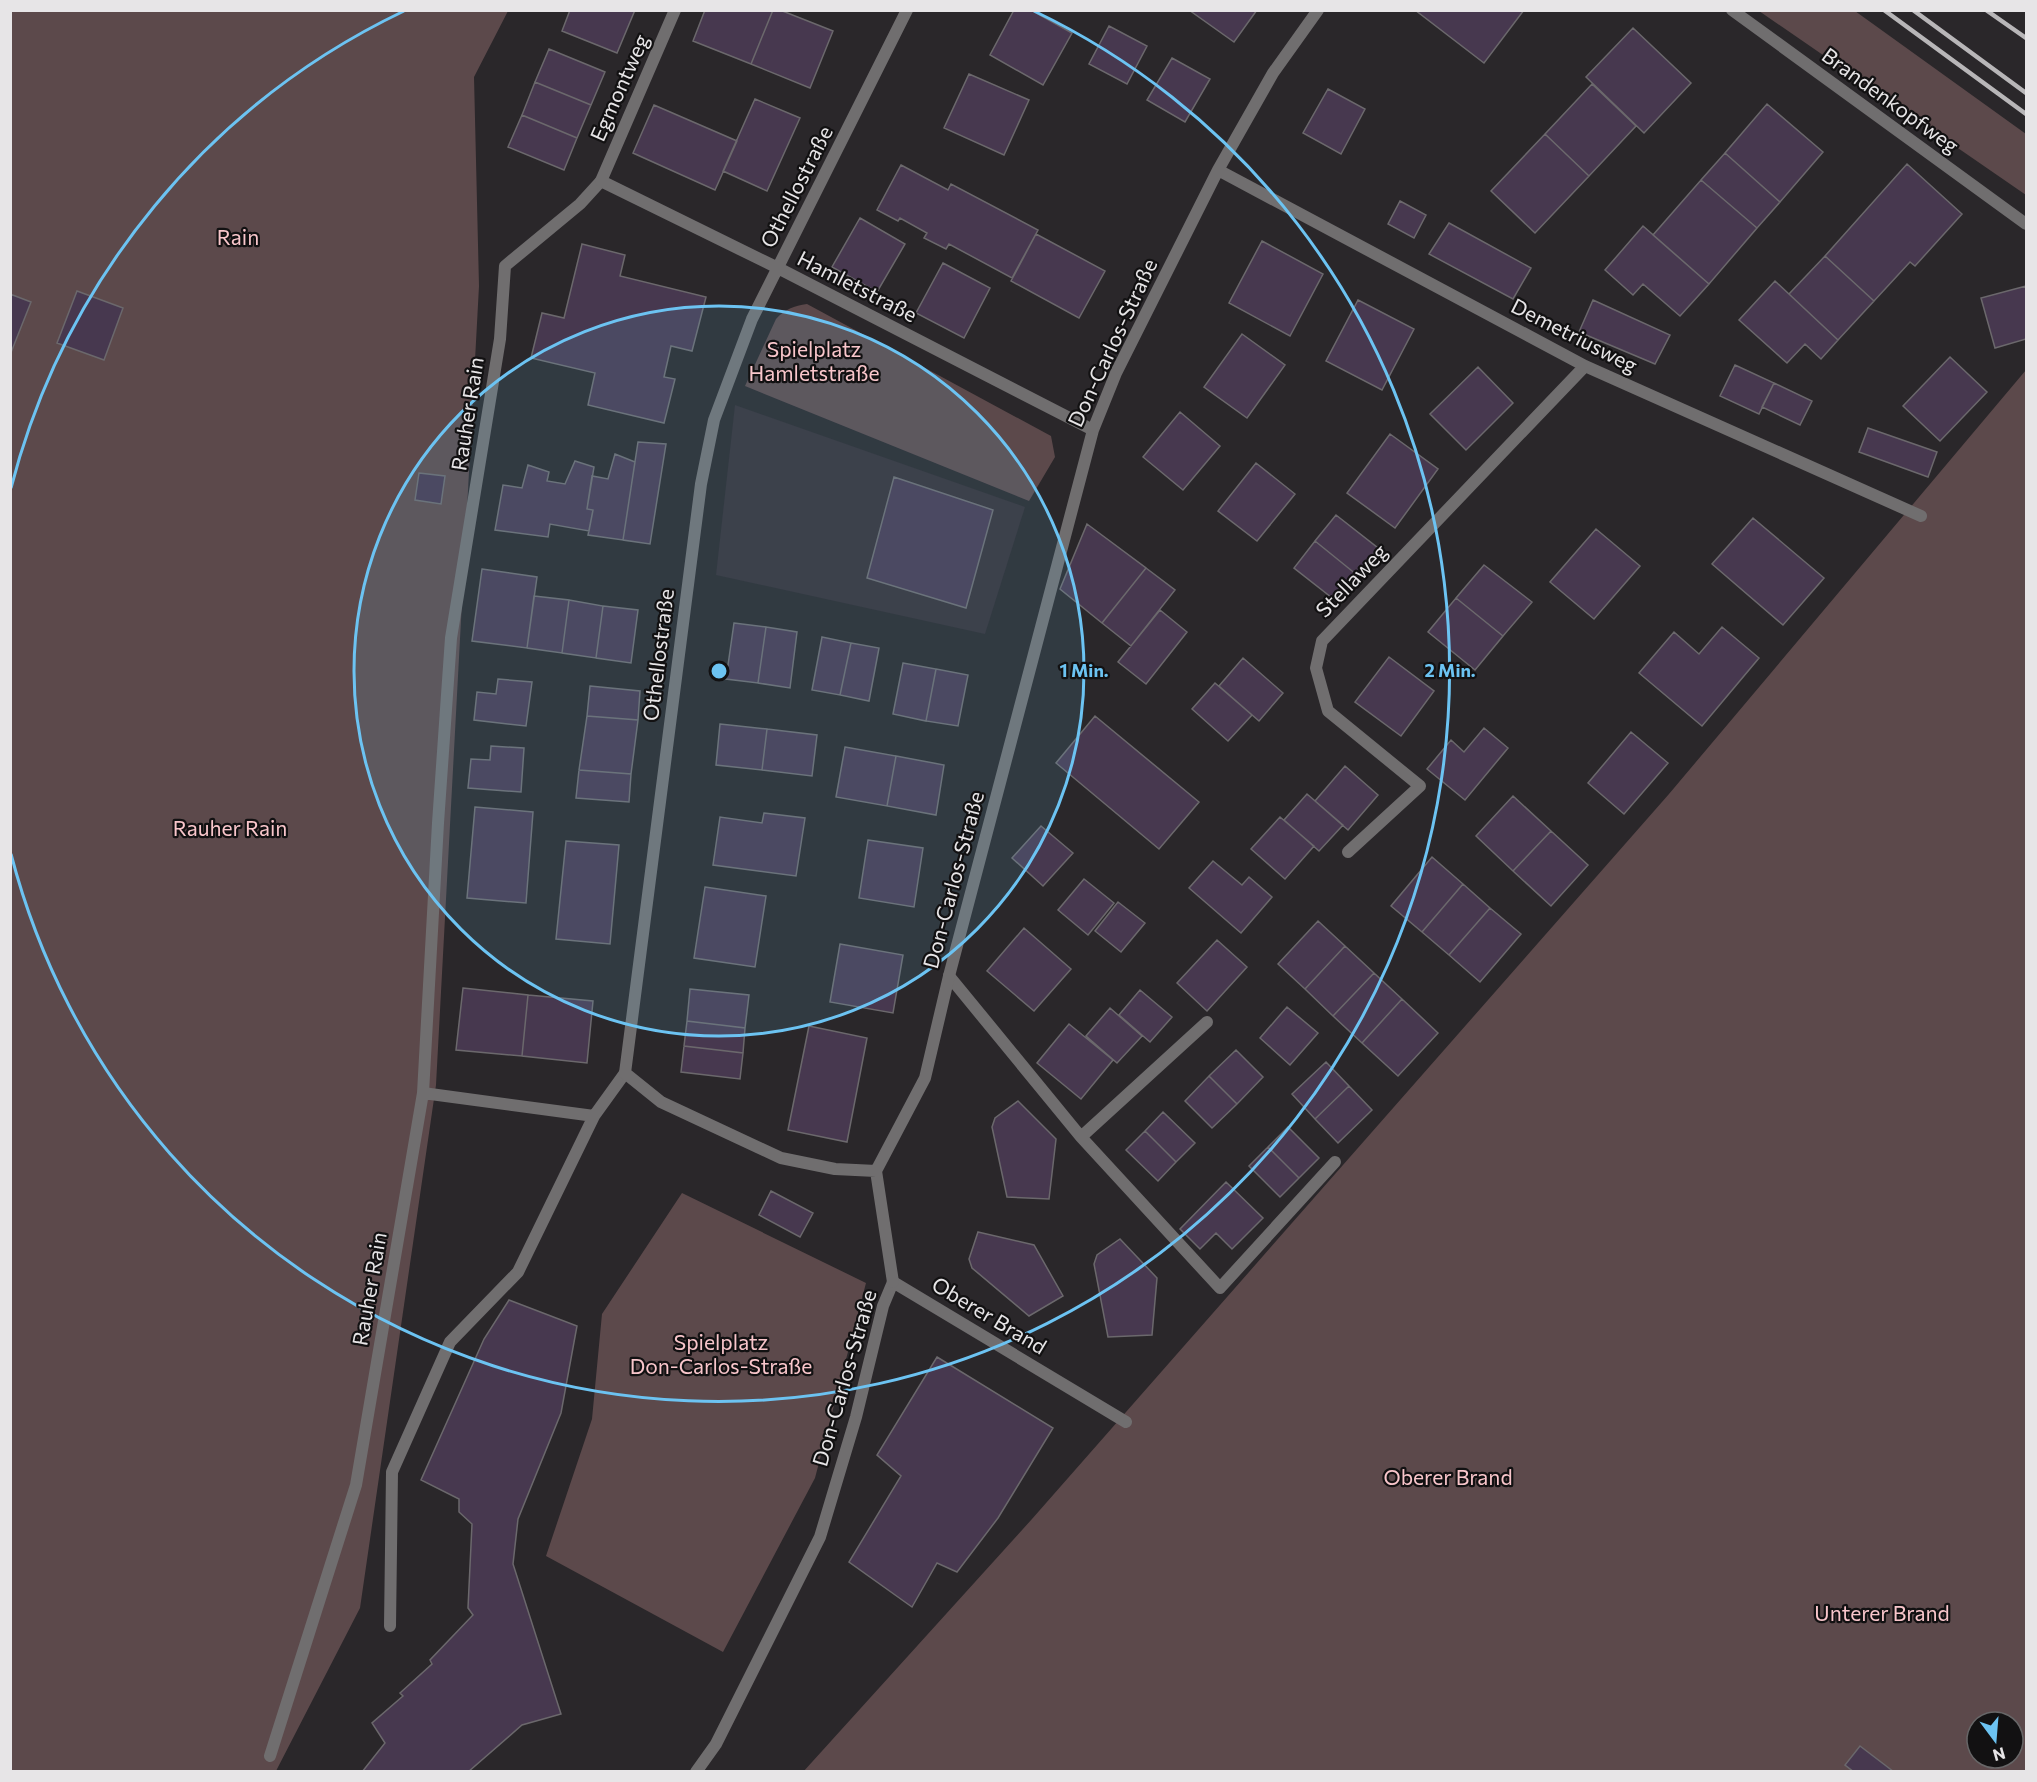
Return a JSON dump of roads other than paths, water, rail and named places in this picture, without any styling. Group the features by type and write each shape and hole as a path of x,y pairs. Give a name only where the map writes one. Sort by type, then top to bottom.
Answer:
{"street":[{"name":"Egmontweg","path":"601,181 675,10"},
{"name":"Othellostraße","path":"625,1073 701,484 714,420 752,319 907,10"},
{"name":"Don-Carlos-Straße","path":"696,1772 716,1744 820,1537 856,1417 883,1306 893,1282 876,1171 925,1078 949,976 1093,430 1116,373 1218,170 1273,73 1318,10"},
{"name":"Brandenkopfweg","path":"1732,10 2026,224"},
{"name":"Demetriusweg","path":"1218,170 1585,366 1921,516"},
{"name":"Hamletstraße","path":"601,181 778,268 1093,430"},
{"name":"Rauher Rain","path":"270,1756 356,1485 423,1093 438,823 452,638 500,339 505,266 580,204 601,181"},
{"name":"Stellaweg","path":"1348,852 1420,786 1328,711 1316,668 1322,641 1585,366"},
{"path":"949,976 1082,1137 1220,1288 1335,1162"},
{"path":"1082,1137 1207,1022"},
{"path":"390,1626 392,1472 450,1342 518,1272 594,1116 625,1073 661,1102 781,1158 835,1169 876,1171"},
{"path":"423,1093 594,1116"},
{"name":"Oberer Brand","path":"893,1282 1126,1422"}],"railway":[{"path":"1884,10 2026,114"},
{"path":"1913,10 2026,93"},
{"path":"1986,10 2026,38"}],"park label":[{"name":"Rain","path":"238,238"},
{"name":"Spielplatz Hamletstraße","path":"814,362"},
{"name":"Spielplatz Don-Carlos-Straße","path":"721,1355"},
{"name":"Unterer Brand","path":"1882,1614"}]}
